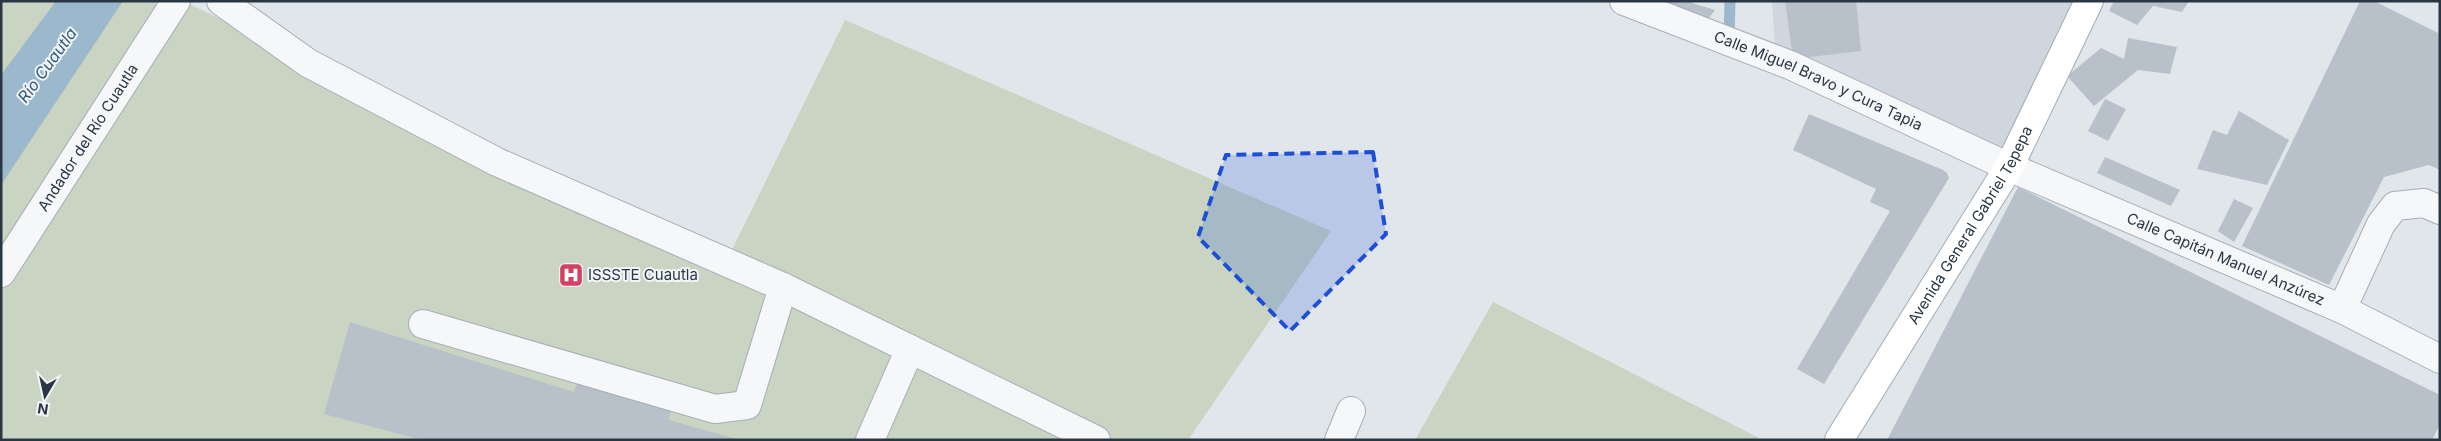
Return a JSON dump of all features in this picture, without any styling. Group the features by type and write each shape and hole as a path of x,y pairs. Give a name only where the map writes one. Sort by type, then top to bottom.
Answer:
{"main road":[{"name":"Avenida General Gabriel Tepepa","path":"1839,440 2009,167 2089,1"}],"street":[{"name":"Andador del Río Cuautla","path":"1,273 176,1"},
{"path":"221,1 308,63 497,162 783,287 1096,440"},
{"name":"Calle Miguel Bravo y Cura Tapia","path":"1624,1 1790,65 2009,167"},
{"name":"Calle Capitán Manuel Anzúrez","path":"2009,167 2342,309 2440,359"},
{"path":"2342,309 2381,224 2395,206 2424,203 2440,210"},
{"path":"423,324 715,409 747,404 783,287"},
{"path":"870,440 910,349"},
{"path":"1339,440 1351,411"}],"highlighted area":[{"path":"1373,152 1386,234 1290,331 1198,237 1226,155"}],"shaded area":[{"path":"1772,1 2089,1 2009,167 1776,60"}],"green space":[{"path":"1,1 183,1 726,262 845,20 1331,231 1188,440 1,440"},
{"path":"1493,302 1763,440 1415,440"}],"water":[{"name":"Río Cuautla","path":"56,1 123,1 1,185 1,75"}],"building":[{"path":"1669,1 1693,1 1692,3 1715,10 1706,22 1665,6"},
{"path":"1785,1 1856,1 1861,51 1793,59"},
{"path":"2114,1 2189,1 2182,12 2153,6 2137,25 2109,11"},
{"path":"2360,1 2374,1 2438,33 2440,30 2440,170 2429,165 2384,177 2329,285 2242,246"},
{"path":"2128,38 2177,47 2170,74 2138,70 2094,106 2067,76 2101,48 2124,59"},
{"path":"2105,99 2126,109 2108,141 2088,131"},
{"path":"2239,111 2289,140 2267,185 2197,169 2213,130 2227,135"},
{"path":"1809,114 1943,170 1949,178 1824,384 1797,369 1890,211 1870,202 1876,189 1793,150"},
{"path":"2105,157 2180,190 2171,206 2097,173"},
{"path":"2018,187 2440,395 2440,424 2432,440 1887,440"},
{"path":"2234,199 2253,208 2234,242 2218,231"},
{"path":"350,322 574,392 586,358 675,386 669,420 739,440 422,440 324,414"}],"waterway":[{"path":"1729,41 1730,1"}],"place":[{"name":"ISSSTE Cuautla","path":"571,275"}]}
